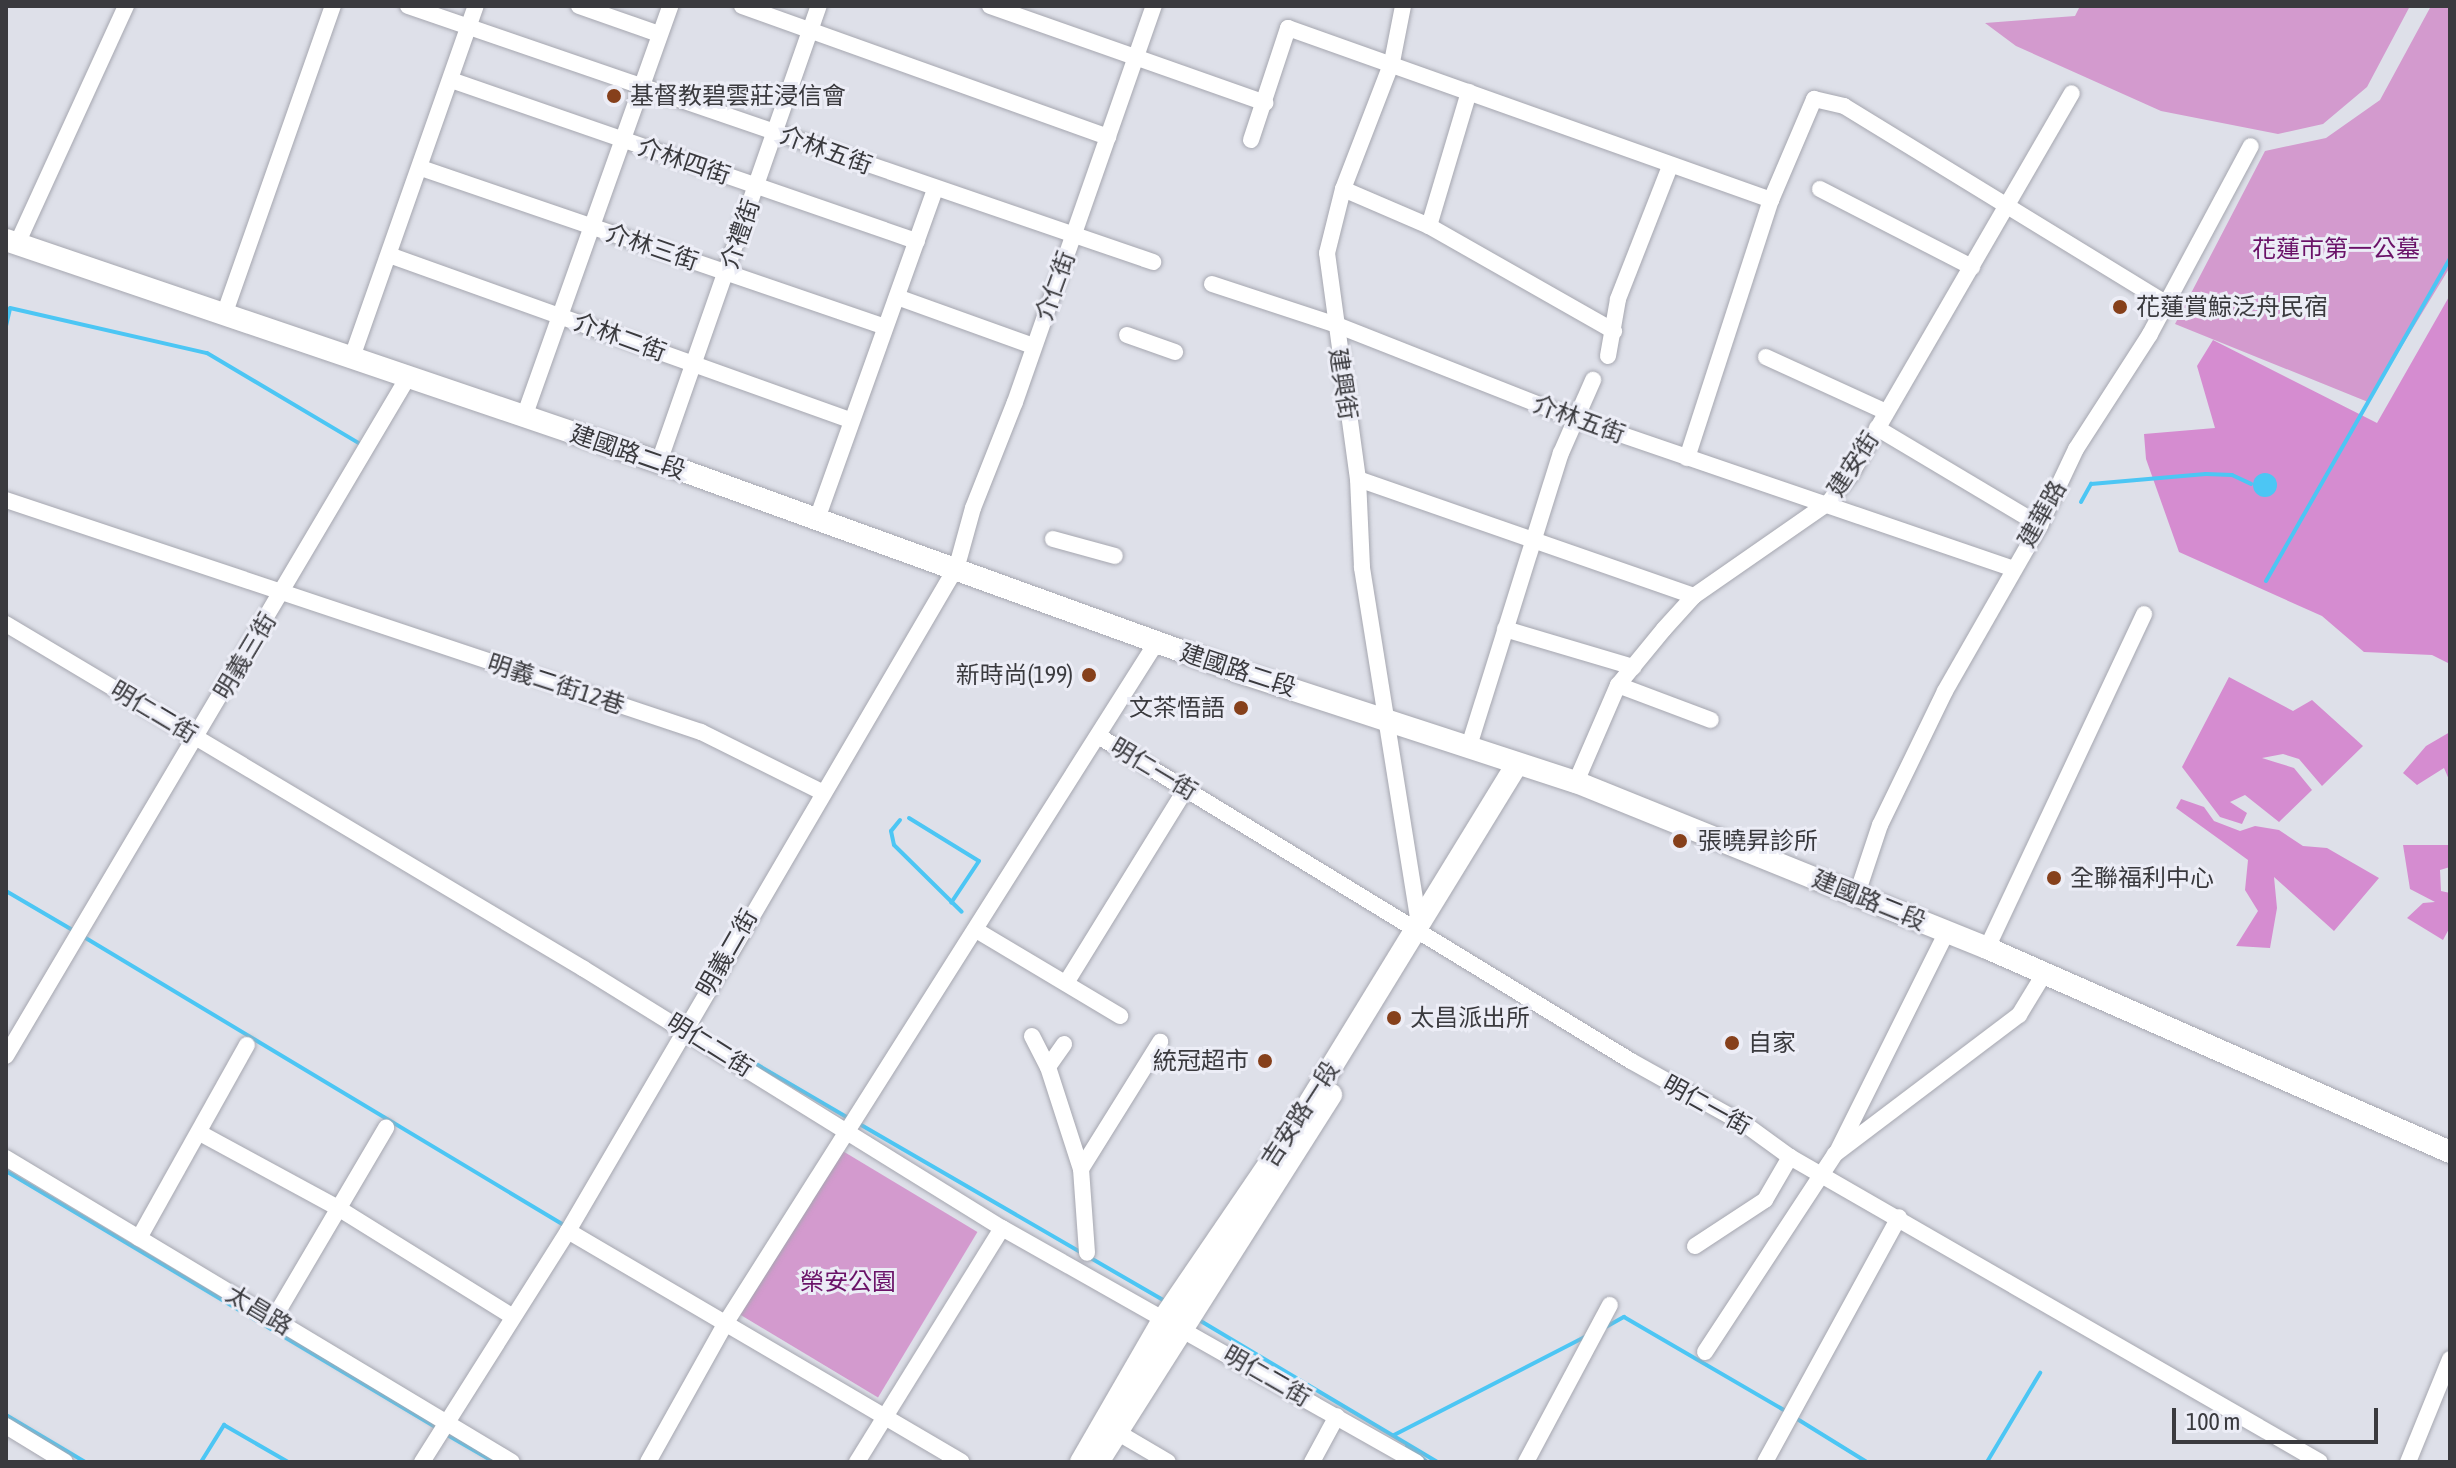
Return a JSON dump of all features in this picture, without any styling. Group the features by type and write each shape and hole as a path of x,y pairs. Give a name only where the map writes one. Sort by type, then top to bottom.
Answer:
{"street":[{"path":"11,242 126,6"},
{"path":"224,315 333,6"},
{"name":"介林五街","path":"408,6 644,85 935,190 1153,262"},
{"path":"351,360 476,6"},
{"path":"579,6 659,34"},
{"path":"524,417 563,317 670,6"},
{"path":"742,6 1108,137"},
{"name":"介禮街","path":"659,462 819,6"},
{"path":"990,6 1134,60 1265,103"},
{"name":"介仁街","path":"957,566 1154,6"},
{"name":"建興街","path":"1403,6 1392,62 1343,189 1327,253 1334,324 1358,479 1362,568 1419,929"},
{"path":"1251,140 1288,28 1392,62 1670,166 1771,200"},
{"name":"介林四街","path":"451,80 917,241"},
{"path":"1429,226 1469,92"},
{"name":"建安街","path":"1576,782 1618,685 1694,596 1829,502 1877,428 1972,267 2004,205 2072,93"},
{"path":"1687,458 1771,200 1814,99 1844,106 2167,304"},
{"name":"建華路","path":"1857,894 1880,825 2011,568 2040,525 2076,449 2167,304 2251,146"},
{"path":"1608,356 1618,299 1670,166"},
{"name":"介林三街","path":"421,168 882,326"},
{"path":"1343,189 1429,226 1614,331"},
{"path":"1820,189 1972,267"},
{"path":"817,519 882,326 897,297 935,190"},
{"name":"建國路二段","path":"11,242 957,566 1156,643 1576,782 1947,931 2450,1152"},
{"name":"介林二街","path":"389,255 851,420"},
{"name":"介林五街","path":"1212,284 1334,324 1687,458 1829,502 2011,568"},
{"path":"897,297 1033,346"},
{"path":"1127,335 1175,352"},
{"path":"1766,357 1886,412"},
{"name":"明義三街","path":"6,1056 283,593 408,377"},
{"path":"1469,746 1533,541 1593,380"},
{"path":"1877,428 2040,525"},
{"path":"1358,479 1694,596"},
{"name":"明義二街12巷","path":"6,500 701,732 822,792"},
{"path":"1053,539 1115,556"},
{"name":"明義二街","path":"422,1462 510,1315 568,1231 683,1029 957,566"},
{"path":"1987,948 2144,614"},
{"name":"明仁二街","path":"6,624 683,1029 1002,1228 1416,1462"},
{"path":"1505,629 1633,667"},
{"path":"648,1462 725,1324 1100,737 1156,643"},
{"path":"1618,685 1711,720"},
{"name":"明仁一街","path":"1100,737 1631,1061 1746,1125 1790,1157 1823,1173 2320,1462"},
{"name":"吉安路一段","path":"1081,1462 1109,1428 1523,766"},
{"path":"1066,983 1186,789"},
{"path":"976,930 1120,1016"},
{"path":"1705,1352 1835,1154 1947,931"},
{"path":"1835,1154 2019,1015 2044,974"},
{"path":"1032,1036 1048,1067 1081,1169 1087,1253"},
{"path":"1081,1169 1160,1042"},
{"path":"1048,1067 1064,1044"},
{"path":"139,1238 247,1045"},
{"path":"274,1318 386,1128"},
{"path":"200,1133 338,1208 510,1315"},
{"path":"1695,1246 1765,1200 1790,1157"},
{"name":"太昌路","path":"6,1158 512,1462"},
{"path":"1765,1462 1899,1217"},
{"path":"857,1462 1002,1228"},
{"path":"568,1231 961,1462"},
{"path":"1526,1462 1610,1305"},
{"path":"2408,1462 2450,1359"},
{"path":"1312,1462 1337,1416"},
{"path":"6,1426 65,1462"},
{"path":"1109,1428 1168,1462"},
{"name":"吉安路一段","path":"1098,1462 1109,1428"}],"green space":[{"path":"2080,6 2410,6 2367,87 2323,124 2278,134 2161,111 2016,46 1985,23 2075,16"},
{"name":"花蓮市第一公墓","path":"2431,6 2450,6 2450,267 2368,402 2175,324 2265,151 2326,138 2380,100"},
{"name":"榮安公園","path":"836,1147 977,1232 878,1397 737,1312"}],"shaded area":[{"path":"2450,295 2450,664 2432,655 2364,652 2322,616 2179,552 2146,459 2144,434 2215,428 2197,366 2213,340 2377,423"},
{"path":"2229,677 2293,711 2312,700 2363,746 2322,786 2299,759 2283,754 2262,758 2294,768 2312,790 2279,822 2245,795 2230,802 2247,813 2242,824 2220,817 2182,767"},
{"path":"2450,732 2450,782 2444,768 2417,785 2403,773 2426,746"},
{"path":"2181,799 2204,807 2214,821 2240,831 2255,826 2279,830 2303,846 2327,848 2379,878 2334,931 2274,877 2277,908 2270,948 2236,946 2258,911 2245,890 2248,860 2176,808"},
{"path":"2403,845 2450,845 2450,867 2440,870 2441,891 2450,893 2450,927 2443,940 2407,918 2423,903 2435,902 2410,889"}],"water":[{"path":"2265,473 2276,480 2277,485 2270,496 2265,497 2254,490 2253,485 2260,474"}],"waterway":[{"path":"2266,581 2450,259"},
{"path":"6,326 10,308 207,353 362,445"},
{"path":"2081,502 2091,484 2206,474 2232,475 2251,484"},
{"path":"909,818 979,861 951,903"},
{"path":"900,820 891,831 894,845 962,912"},
{"path":"6,891 76,932"},
{"path":"84,937 567,1227"},
{"path":"693,1027 848,1118"},
{"path":"856,1122 1167,1302"},
{"path":"6,1171 437,1428"},
{"path":"1604,1328 1624,1317 1787,1412"},
{"path":"1199,1320 1437,1462"},
{"path":"1394,1435 1585,1337"},
{"path":"1987,1462 2040,1373"},
{"path":"6,1415 85,1462"},
{"path":"1794,1417 1867,1462"},
{"path":"201,1462 224,1425 288,1462"},
{"path":"444,1433 494,1462"},
{"path":"1407,1446 1427,1462"}],"place":[{"name":"基督教碧雲莊浸信會","path":"614,96"},
{"name":"花蓮賞鯨泛舟民宿","path":"2120,307"},
{"name":"新時尚(199)","path":"1089,675"},
{"name":"文茶悟語","path":"1241,708"},
{"name":"張曉昇診所","path":"1680,841"},
{"name":"全聯福利中心","path":"2054,878"},
{"name":"太昌派出所","path":"1394,1018"},
{"name":"自家","path":"1732,1043"},
{"name":"統冠超市","path":"1265,1061"}]}
